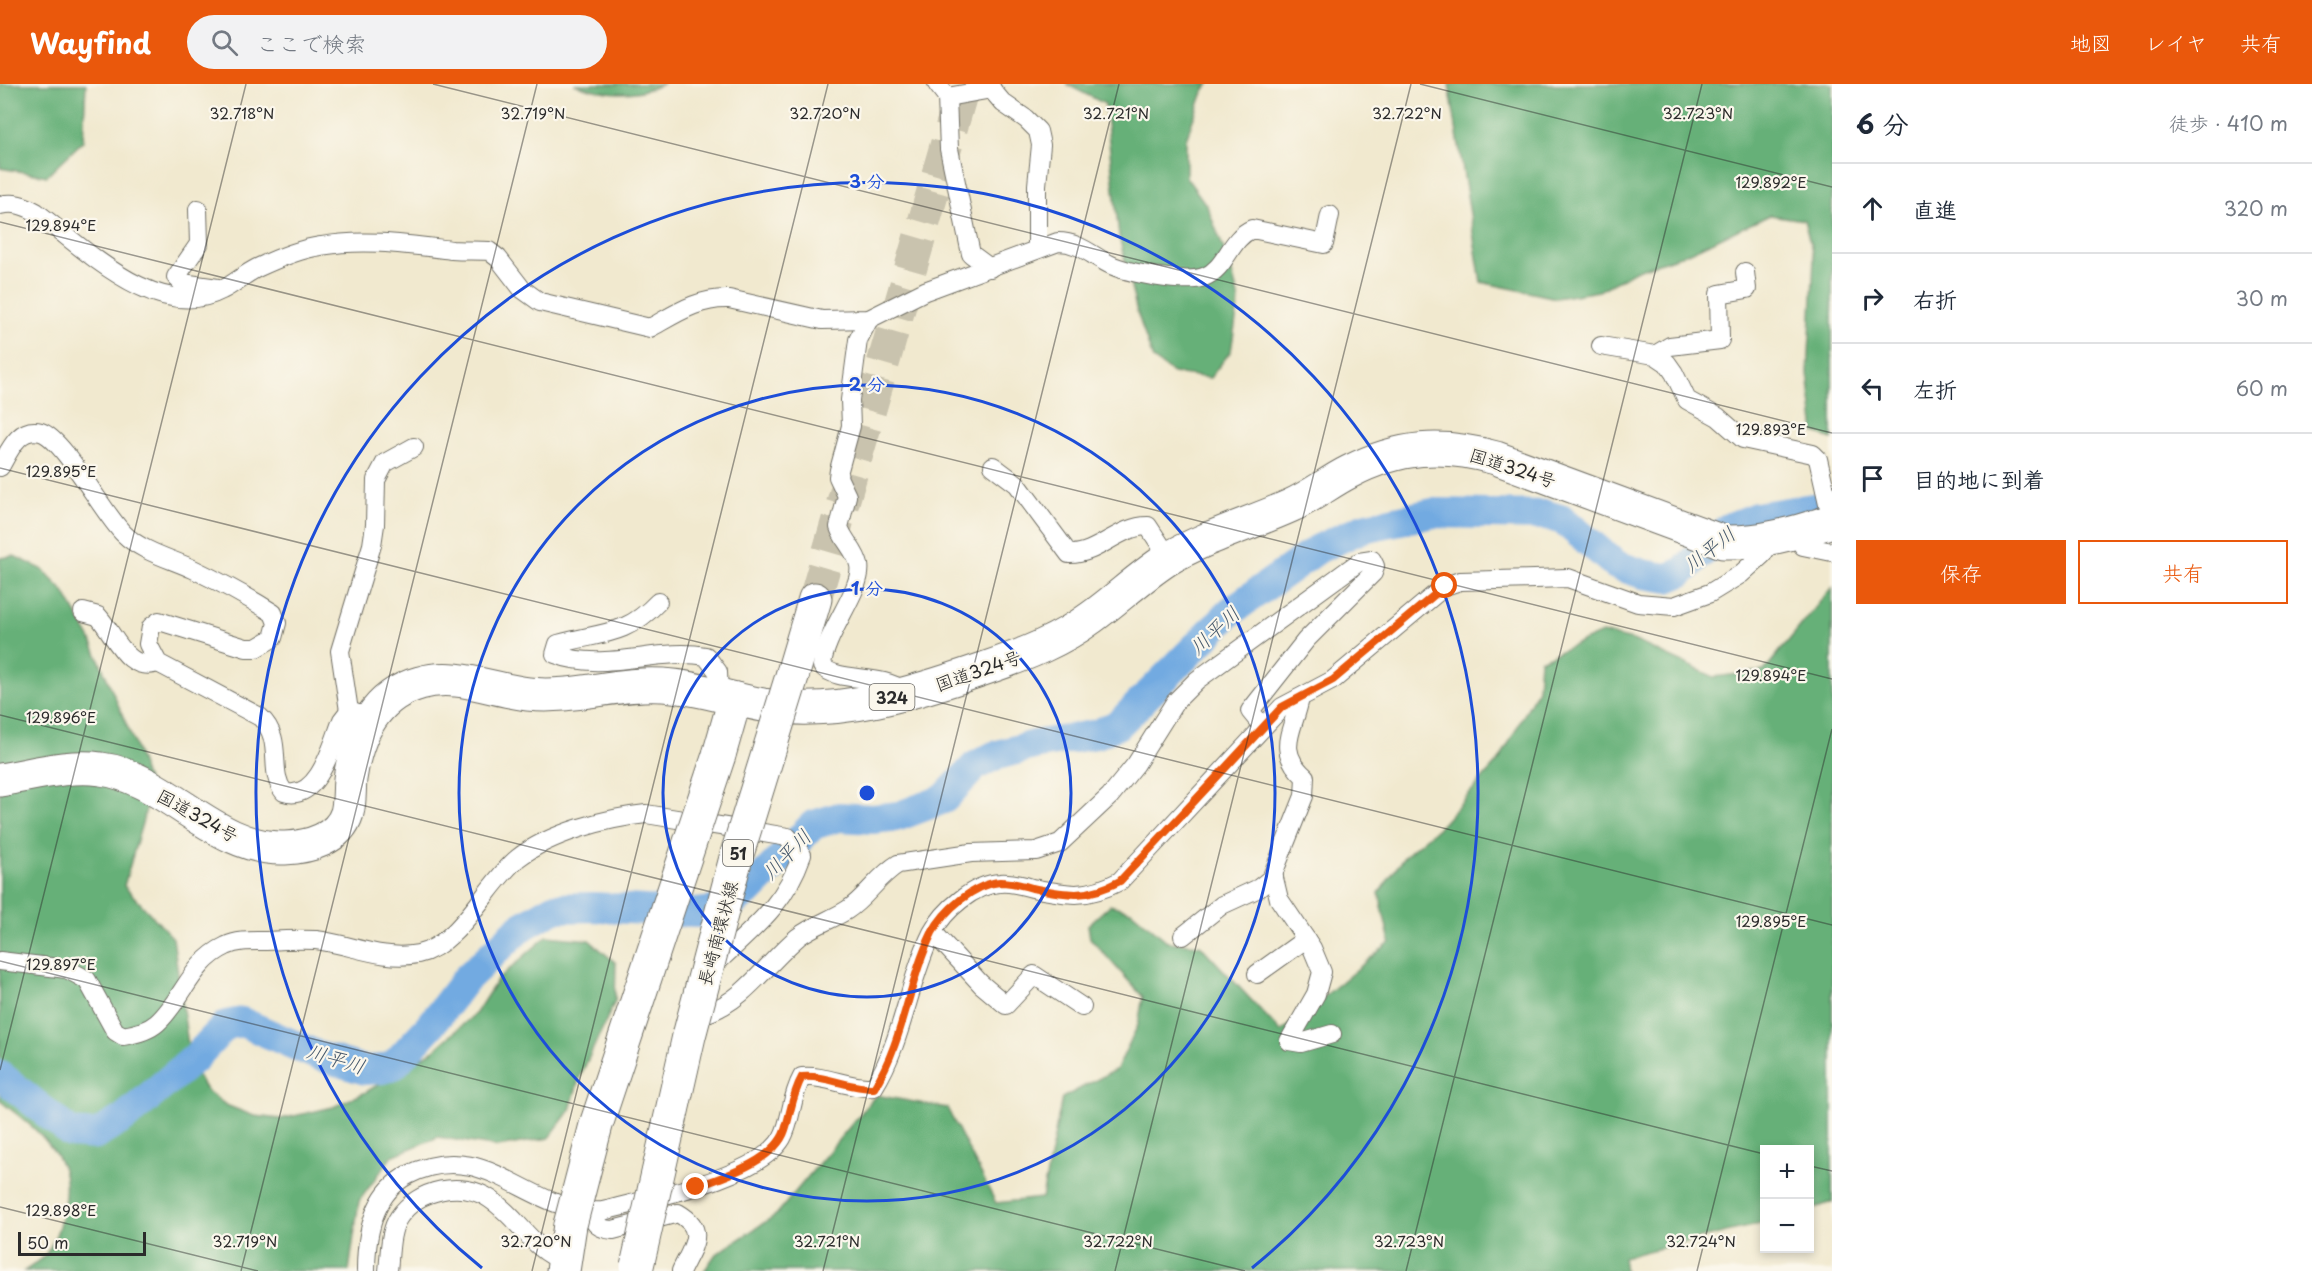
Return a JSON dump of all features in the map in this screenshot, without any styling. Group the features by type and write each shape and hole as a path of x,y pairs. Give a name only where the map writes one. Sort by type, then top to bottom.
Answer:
{"highway":[{"name":"国道324号","path":"0,780 68,769 101,769 135,780 252,844 280,849 304,847 323,840 341,824 346,813 359,715 418,683 447,678 531,694 658,685 766,705 819,709 877,702 1047,646 1090,620 1169,558 1296,503 1352,471 1423,448 1470,451 1496,458 1723,542 1750,543 1785,536 1832,521"},
{"name":"長崎南環状線","path":"652,1269 669,1150 689,1036 738,854 815,599"},
{"path":"563,1266 579,1219 596,1125 719,755 727,697"}],"street":[{"path":"990,268 971,254 950,149 942,90 990,87 1003,103 1026,119 1038,131 1041,145 1037,185 1037,249"},
{"path":"0,205 10,203 24,205 120,276 149,291 189,299 222,290 256,268 321,246 390,243 489,251 498,258 522,289 534,298 650,328 686,306 716,298 822,321 869,319 925,291 1058,242 1074,243 1121,269 1156,276 1197,279 1219,268 1238,237 1252,230 1324,244 1330,215"},
{"path":"198,209 199,244 176,277 182,283 214,286 222,290"},
{"path":"1655,355 1670,346 1720,340 1719,294 1747,289 1745,272"},
{"path":"869,319 858,340 850,399 851,426 838,477 847,496 839,527 860,566 856,582 822,657 822,666 831,675 893,682 908,693"},
{"path":"1601,346 1655,355 1667,363 1687,400 1718,417 1743,439 1813,454 1818,459 1832,521"},
{"path":"0,467 15,440 26,432 39,432 48,436 79,471 123,534 134,542 255,602 276,617 276,631 273,638 256,648 246,648 159,621 151,627 147,645 158,663"},
{"path":"82,612 98,616 111,630 129,659 138,664 158,663 261,717 269,725 277,750 277,784 284,792 290,794 314,784 342,720 359,715 340,651 372,545 376,480 386,463 414,447"},
{"path":"993,466 1017,484 1069,554 1084,552 1125,530 1148,526 1169,558"},
{"path":"579,1219 696,1187 749,1165 781,1140 793,1095 802,1077 814,1076 864,1088 874,1088 888,1059 933,932 959,902 980,887 1000,882 1080,896 1099,892 1120,881 1282,707 1333,680 1445,586 1460,581 1568,578 1638,603 1674,606 1710,593 1742,574 1785,536 1803,546 1832,552"},
{"path":"0,961 67,969 87,980 115,1031 123,1036 138,1033 157,1023 201,964 225,946 243,941 316,940 366,952 391,955 419,954 440,943 455,929 477,907 497,879 519,857 580,828 625,816 646,814 788,837 802,855 793,881 774,909 698,981 693,1001 707,1013 723,1008 738,997 800,935 848,909 888,870 898,864 971,853 1036,851 1060,843 1110,796 1136,764 1175,702 1197,680 1359,562 1372,560 1375,566 1373,573 1306,640 1250,711 1263,727"},
{"path":"658,602 642,619 600,636 558,644 555,654 569,659 637,659 694,654 706,656 718,672 727,697"},
{"path":"1183,936 1222,905 1259,888 1274,876 1304,796 1305,777 1293,766 1288,756 1287,742 1300,698"},
{"path":"1274,876 1279,899 1319,962 1321,979 1316,994 1289,1041 1301,1043 1332,1034"},
{"path":"933,932 981,984 1006,1005 1034,975 1082,1007"},
{"path":"1257,974 1306,939"},
{"path":"366,1271 366,1253 375,1209 385,1194 401,1179 430,1166 465,1163 485,1169 551,1200 579,1219 595,1224 603,1230 613,1230 678,1213 688,1219 695,1229 696,1241 652,1269"},
{"path":"388,1271 390,1244 399,1217 423,1195 434,1191 464,1190 488,1197 506,1211 547,1255 563,1266"}],"green space":[{"path":"0,84 86,84 83,141 47,176 0,168"},
{"path":"574,84 663,84 641,91 619,93"},
{"path":"1066,84 1209,84 1203,92 1186,139 1186,177 1207,206 1230,265 1239,300 1231,351 1210,378 1173,373 1153,359 1137,312 1119,236 1105,104"},
{"path":"1449,84 1832,84 1832,439 1815,433 1808,373 1814,258 1804,220 1770,215 1683,255 1637,270 1599,291 1556,298 1481,282"},
{"path":"14,556 42,569 64,592 90,638 133,740 151,792 124,886 173,938 191,1066 206,1090 226,1105 254,1116 281,1119 333,1107 366,1092 434,1050 476,1013 497,980 547,936 589,940 616,963 615,1001 579,1079 570,1110 549,1138 498,1147 438,1137 392,1156 359,1201 349,1271 24,1271 43,1257 55,1238 65,1199 65,1186 61,1164 50,1145 35,1129 0,1101 0,558"},
{"path":"1832,587 1832,1202 1814,1209 1814,1145 1760,1145 1760,1224 1623,1257 1625,1271 704,1271 715,1255 776,1215 876,1095 947,1108 996,1203 1042,1198 1062,1098 1117,1069 1138,1025 1143,997 1090,938 1088,925 1110,905 1131,911 1168,942 1200,945 1281,1032 1390,942 1379,893 1404,857 1442,824 1500,759 1538,689 1540,660 1602,633 1633,640 1714,677 1764,671"}],"waterway":[{"name":"川平川","path":"0,1075 71,1133 96,1135 124,1118 195,1058 226,1025 242,1022 319,1056 365,1070 383,1069 394,1065 430,1026 466,979 520,928 554,908 593,907 697,913 722,910 751,889 813,825 839,817 873,819 899,816 944,799 975,766 994,756 1034,745 1097,734 1119,724 1231,611 1318,549 1363,528 1433,513 1546,515 1563,520 1616,565 1643,574 1668,578 1682,572 1728,528 1756,517 1832,505"}],"tunnel":[{"path":"815,599 964,84"}],"route":[{"path":"696,1187 749,1165 781,1140 793,1095 802,1077 814,1076 864,1088 874,1088 888,1059 933,932 959,902 980,887 1000,882 1080,896 1099,892 1120,881 1282,707 1333,680 1445,586"}]}
